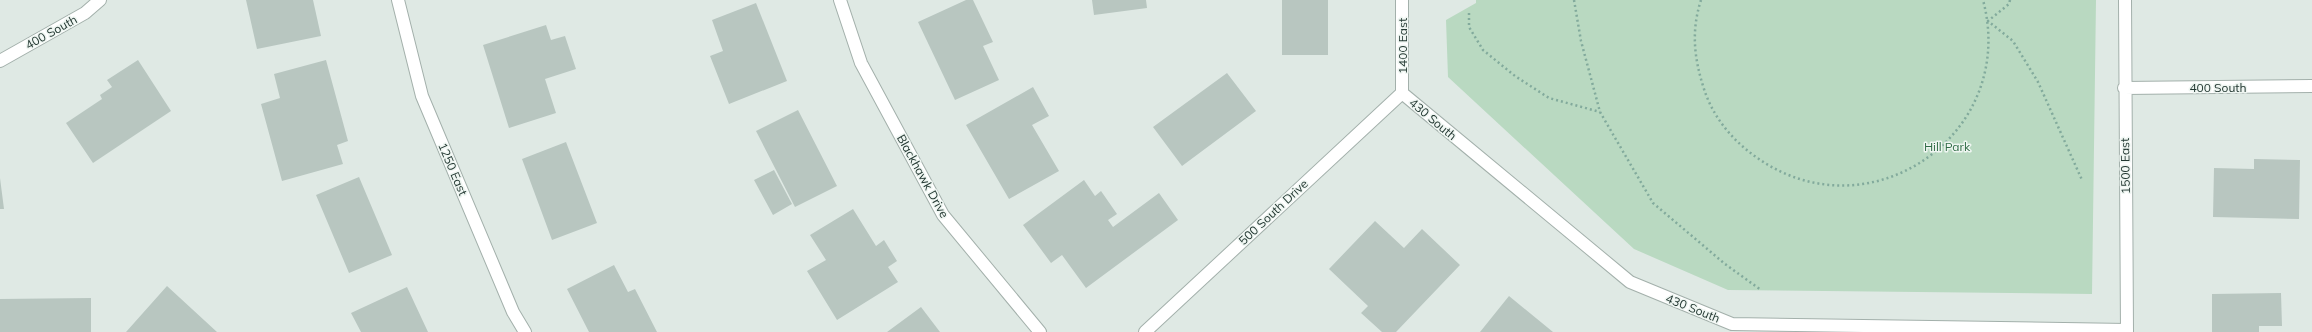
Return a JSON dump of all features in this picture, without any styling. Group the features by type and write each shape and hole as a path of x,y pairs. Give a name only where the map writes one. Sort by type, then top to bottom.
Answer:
{"street":[{"name":"400 South","path":"0,61 85,13 100,0"},
{"name":"1250 East","path":"398,0 422,96 513,312 525,332"},
{"name":"Blackhawk Drive","path":"840,0 861,63 943,215 1040,332"},
{"name":"1400 East","path":"1402,0 1402,93"},
{"name":"1500 East","path":"2126,0 2124,88 2127,331"},
{"name":"400 South","path":"2124,88 2312,86"},
{"name":"430 South","path":"1402,93 1630,282 1732,324 2127,331"},
{"name":"500 South Drive","path":"1145,332 1402,93"}],"path":[{"path":"1574,0 1580,41 1600,112 1653,203 1725,264 1761,290"},
{"path":"1701,0 1696,18 1696,64 1710,107 1737,144 1774,170 1817,185 1863,185 1907,172 1944,146 1972,110 1987,66 1988,21 1983,0"},
{"path":"1988,21 2009,4 2010,0"},
{"path":"1469,13 1469,27 1483,50 1515,76 1549,98 1600,112"},
{"path":"1988,21 2013,41 2038,82 2082,180"}],"green space":[{"name":"Hill Park","path":"1476,0 2096,0 2092,294 1728,290 1634,249 1448,77 1446,20 1476,3"}],"building":[{"path":"246,0 313,0 321,36 257,49"},
{"path":"966,0 973,0 993,42 983,46 999,80 955,100 918,22"},
{"path":"1092,0 1146,0 1147,8 1094,15"},
{"path":"1282,0 1328,0 1328,55 1282,55"},
{"path":"756,3 787,81 729,104 710,56 723,51 712,20"},
{"path":"546,25 551,40 565,36 576,69 545,79 556,113 509,128 483,45"},
{"path":"138,60 171,111 93,163 66,123 102,99 100,95 112,87 107,80"},
{"path":"326,60 348,141 337,145 343,164 282,181 261,104 280,98 274,74"},
{"path":"1227,73 1256,111 1182,166 1153,127"},
{"path":"1033,87 1049,116 1032,125 1059,171 1009,199 966,125"},
{"path":"798,110 837,186 795,207 756,131"},
{"path":"566,142 597,223 552,240 522,159"},
{"path":"2254,159 2300,160 2299,219 2213,217 2214,168 2254,169"},
{"path":"774,170 792,204 773,215 754,180"},
{"path":"359,177 392,255 349,273 316,195"},
{"path":"0,178 4,209 0,209"},
{"path":"1084,180 1095,196 1101,191 1117,214 1108,220 1113,227 1159,193 1178,220 1086,288 1062,255 1051,263 1023,225"},
{"path":"853,209 876,246 884,240 897,261 888,267 898,282 837,320 807,271 826,260 810,235"},
{"path":"1375,221 1404,248 1422,229 1460,265 1396,332 1382,332 1361,313 1368,306 1329,269"},
{"path":"614,265 628,292 635,289 657,332 589,332 567,289"},
{"path":"167,286 217,332 126,332"},
{"path":"407,287 428,332 361,332 351,313"},
{"path":"2281,293 2282,326 2259,326 2259,332 2212,332 2212,294"},
{"path":"1509,296 1553,332 1480,332"},
{"path":"91,298 91,332 0,332 0,299"},
{"path":"921,307 940,332 887,332"}]}
